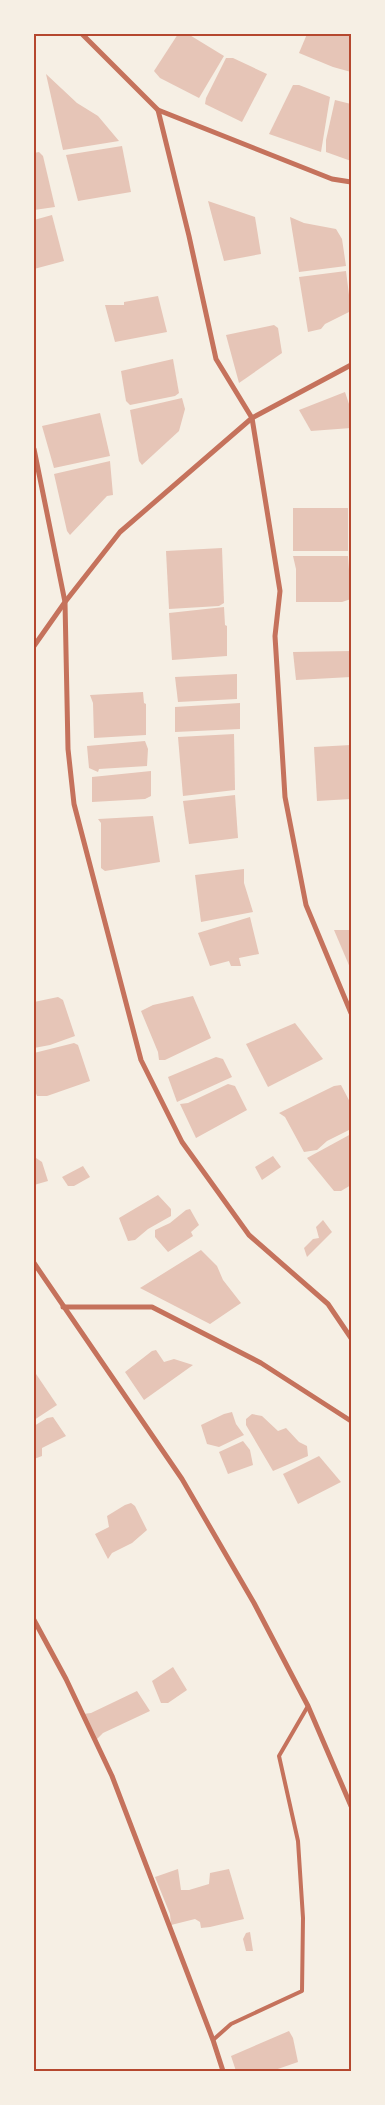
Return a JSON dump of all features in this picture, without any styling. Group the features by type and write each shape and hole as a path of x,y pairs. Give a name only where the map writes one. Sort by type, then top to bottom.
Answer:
{"street":[{"path":"82,34 158,110 332,179 351,182"},
{"path":"158,110 189,236 216,359 252,418 280,591 274,636 285,797 306,905 351,1013"},
{"path":"34,646 65,602 120,532 252,418 351,365"},
{"path":"34,449 39,482 65,602 68,749 74,804 141,1060 182,1142 249,1235 328,1304 351,1338"},
{"path":"34,1263 182,1479 254,1603 308,1706 351,1806"},
{"path":"63,1306 152,1306 260,1362 351,1421"},
{"path":"34,1620 66,1680 112,1776 213,2040 223,2071"}],"lane":[{"path":"213,2040 231,2024 302,1991 303,1918 298,1841 280,1756 308,1706"}],"building":[{"path":"178,34 188,34 224,56 199,98 160,78 154,71"},
{"path":"307,34 351,34 351,72 299,53"},
{"path":"226,58 233,58 267,74 242,122 205,104 206,98"},
{"path":"46,74 77,103 98,116 119,141 63,150"},
{"path":"293,85 299,85 330,97 321,152 269,134"},
{"path":"335,100 351,104 351,161 326,152 326,140"},
{"path":"122,146 131,192 78,201 66,155"},
{"path":"39,152 43,156 55,207 34,210 34,153"},
{"path":"208,201 255,217 261,254 224,261"},
{"path":"52,215 64,261 34,269 34,220"},
{"path":"290,217 304,223 336,229 342,239 346,266 299,272"},
{"path":"346,271 351,311 325,324 321,329 308,332 299,277"},
{"path":"158,296 167,332 115,342 105,305 124,305 124,302"},
{"path":"274,325 278,328 282,353 239,383 226,335"},
{"path":"173,359 179,393 175,396 130,405 126,401 121,371"},
{"path":"345,392 351,410 351,428 311,431 299,410"},
{"path":"182,398 185,409 179,431 142,465 139,461 130,410"},
{"path":"100,413 110,456 54,468 42,426"},
{"path":"110,461 113,495 107,496 70,535 67,531 54,474"},
{"path":"293,508 348,508 348,551 293,551"},
{"path":"222,548 224,603 219,606 169,609 166,551"},
{"path":"293,556 348,556 351,599 342,602 296,602 296,569"},
{"path":"224,607 225,625 227,626 227,656 172,660 169,613"},
{"path":"351,651 351,677 296,680 293,652"},
{"path":"237,674 237,699 178,702 175,677"},
{"path":"143,692 144,703 146,704 146,735 94,738 93,703 90,695"},
{"path":"240,703 240,729 175,732 175,707"},
{"path":"234,734 235,790 183,796 178,737"},
{"path":"145,741 148,749 147,766 99,769 98,772 89,768 87,746"},
{"path":"351,745 351,799 317,801 314,747"},
{"path":"151,771 151,796 145,799 92,802 92,777"},
{"path":"235,795 238,838 189,844 183,801"},
{"path":"153,816 160,862 105,871 101,868 101,823 98,819"},
{"path":"244,869 244,883 253,912 201,922 195,875"},
{"path":"250,917 259,954 239,958 241,966 231,966 229,961 210,966 198,933"},
{"path":"334,930 351,930 351,970"},
{"path":"193,996 211,1038 165,1060 159,1060 158,1052 141,1011 153,1005"},
{"path":"58,997 63,1000 75,1036 50,1045 34,1048 34,1002"},
{"path":"295,1023 323,1059 268,1087 246,1044"},
{"path":"74,1043 78,1045 90,1081 47,1096 37,1096 34,1088 34,1053"},
{"path":"216,1057 223,1059 232,1077 177,1102 168,1077"},
{"path":"228,1084 235,1086 247,1110 196,1138 180,1104 188,1103"},
{"path":"341,1085 351,1104 351,1129 327,1141 317,1150 304,1152 285,1117 279,1113 334,1086"},
{"path":"351,1134 351,1185 341,1191 334,1191 307,1158"},
{"path":"34,1153 36,1158 42,1162 48,1181 34,1185"},
{"path":"273,1156 281,1167 262,1180 255,1167"},
{"path":"83,1166 90,1177 74,1186 68,1186 62,1177"},
{"path":"158,1195 171,1209 171,1216 148,1229 135,1240 128,1241 119,1218"},
{"path":"190,1209 199,1225 191,1232 193,1236 168,1252 155,1237 155,1230 170,1223"},
{"path":"323,1220 332,1232 307,1257 304,1248 313,1239 319,1238 316,1227"},
{"path":"201,1250 217,1266 223,1280 241,1303 210,1324 140,1288"},
{"path":"156,1350 164,1362 174,1359 193,1365 144,1400 125,1372"},
{"path":"34,1371 57,1405 34,1420"},
{"path":"232,1412 236,1424 244,1435 219,1447 207,1444 201,1425"},
{"path":"252,1414 262,1416 278,1431 286,1428 299,1442 307,1446 308,1456 273,1471 246,1425 246,1419"},
{"path":"53,1417 66,1436 42,1448 42,1456 34,1459 34,1426 47,1418"},
{"path":"243,1441 250,1450 253,1465 228,1474 219,1452"},
{"path":"319,1456 341,1482 298,1504 283,1474"},
{"path":"131,1503 135,1506 147,1530 132,1543 112,1553 108,1559 95,1534 109,1527 107,1516"},
{"path":"173,1667 187,1690 168,1703 161,1703 152,1681"},
{"path":"137,1691 150,1711 103,1733 96,1740 83,1714 91,1713"},
{"path":"178,1869 181,1890 189,1890 209,1884 210,1873 229,1869 244,1919 201,1928 200,1922 195,1919 171,1925 170,1914 155,1877"},
{"path":"250,1932 253,1951 246,1951 243,1939 246,1933"},
{"path":"289,2031 293,2038 298,2062 272,2071 236,2071 231,2056"}]}
